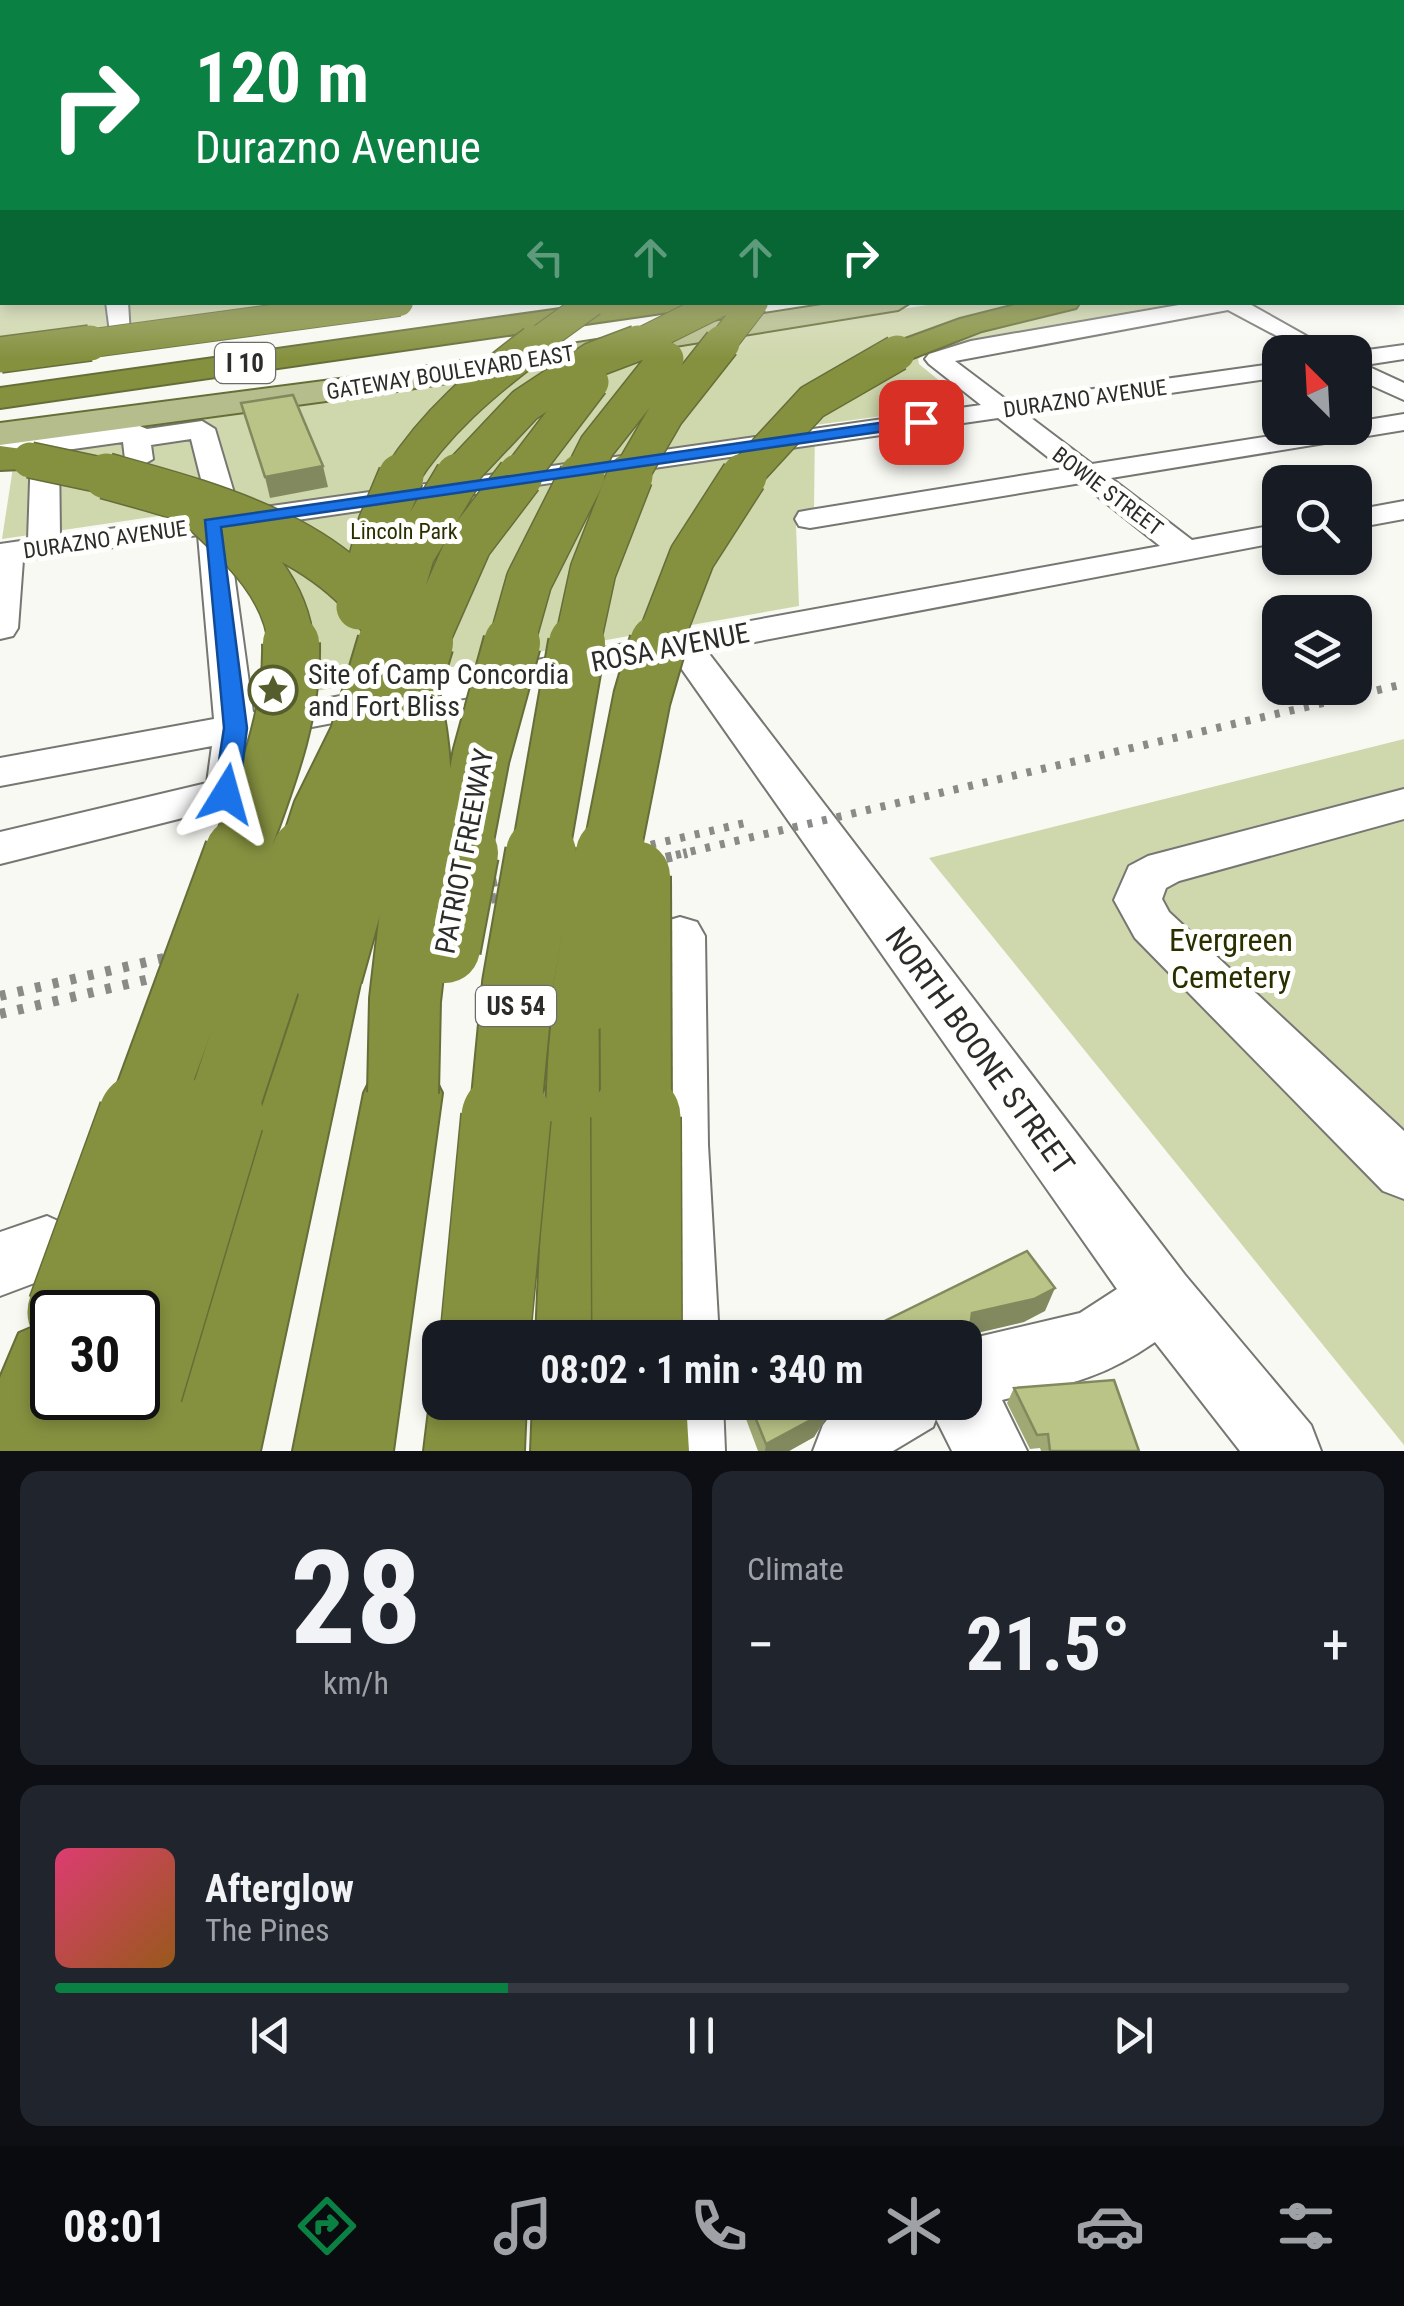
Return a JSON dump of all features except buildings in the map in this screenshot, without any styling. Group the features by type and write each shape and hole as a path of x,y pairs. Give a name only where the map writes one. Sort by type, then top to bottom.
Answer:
{"highway":[{"path":"0,353 376,305"},
{"name":"I 10","path":"0,377 482,312 629,305"},
{"path":"321,812 351,641 381,522 400,478 445,418 551,310 654,305"},
{"path":"0,432 468,365 586,337 676,305"},
{"path":"669,356 694,305"},
{"path":"160,1315 208,1152 321,812 358,738 412,553 453,481 525,405 594,360 616,354 710,305"},
{"name":"PATRIOT FREEWAY","path":"343,1451 403,1093 441,973 481,756 529,581 597,446 713,305"},
{"name":"US 54","path":"486,1320 518,984 586,593 603,533 624,486 657,429 752,305"},
{"path":"587,996 648,670 678,590 714,515 744,469 815,399 858,372 928,339 1053,305"},
{"path":"0,353 482,312"},
{"name":"I 10","path":"0,398 390,343 482,312"},
{"path":"0,406 267,366 390,343"},
{"path":"210,1451 327,974 425,643 469,543 574,400 616,354"},
{"path":"0,458 106,473 254,558 281,599 292,652 293,688 277,751 80,1290"},
{"path":"175,516 296,542 337,570 374,606 399,654 419,712 426,776 426,831 406,991 403,1093"},
{"path":"572,678 587,738 582,893 587,996 582,1320"},
{"path":"634,735 643,785 634,886 637,1320"},
{"path":"22,1451 33,1420"},
{"path":"119,1451 128,1420"},
{"path":"474,1451 477,1420"},
{"path":"581,1420 581,1451"},
{"path":"638,1420 639,1451"}],"main road":[{"name":"GATEWAY BOULEVARD EAST","path":"0,432 192,420 880,305"}],"street":[{"path":"117,305 119,335"},
{"path":"0,353 338,305"},
{"name":"BOWIE STREET","path":"1188,551 938,361 940,356 1223,305"},
{"path":"1238,305 1292,335"},
{"path":"1372,357 1404,352"},
{"name":"DURAZNO AVENUE","path":"4,553 44,535 175,516 1262,373"},
{"path":"1372,376 1404,392"},
{"path":"136,439 192,420 202,429 219,493 175,516"},
{"path":"810,519 1404,422"},
{"path":"0,442 44,445 135,432 175,516 235,728 226,794 0,848"},
{"path":"44,445 44,535"},
{"path":"1372,516 1404,510"},
{"name":"ROSA AVENUE","path":"0,772 1262,537"},
{"path":"0,628 4,553"},
{"name":"NORTH BOONE STREET","path":"684,645 801,810 1162,1298 1285,1451"},
{"path":"1404,804 1164,868 1146,878 1138,900 1152,925 1404,1171"},
{"path":"680,936 679,1145 684,1320"},
{"path":"982,1371 1094,1344 1162,1298"},
{"path":"688,1420 689,1451"},
{"path":"974,1420 991,1451"}],"green space":[{"path":"0,305 318,305 0,346"},
{"name":"Lincoln Park","path":"928,305 1187,305 932,349 918,359 919,364 964,401 950,407 815,425 814,511 796,525 799,606 282,697 247,503 2,539 16,448 0,437 571,359"},
{"name":"Evergreen Cemetery","path":"1404,739 1404,1445 929,858"}],"railway":[{"path":"676,855 1404,684"},
{"path":"607,855 745,823"},
{"path":"0,996 618,853"},
{"path":"0,1014 687,853"}],"place":[{"name":"Site of Camp Concordia and Fort Bliss","path":"273,690"}],"route":[{"path":"226,794 235,728 212,524 921,422"}]}
